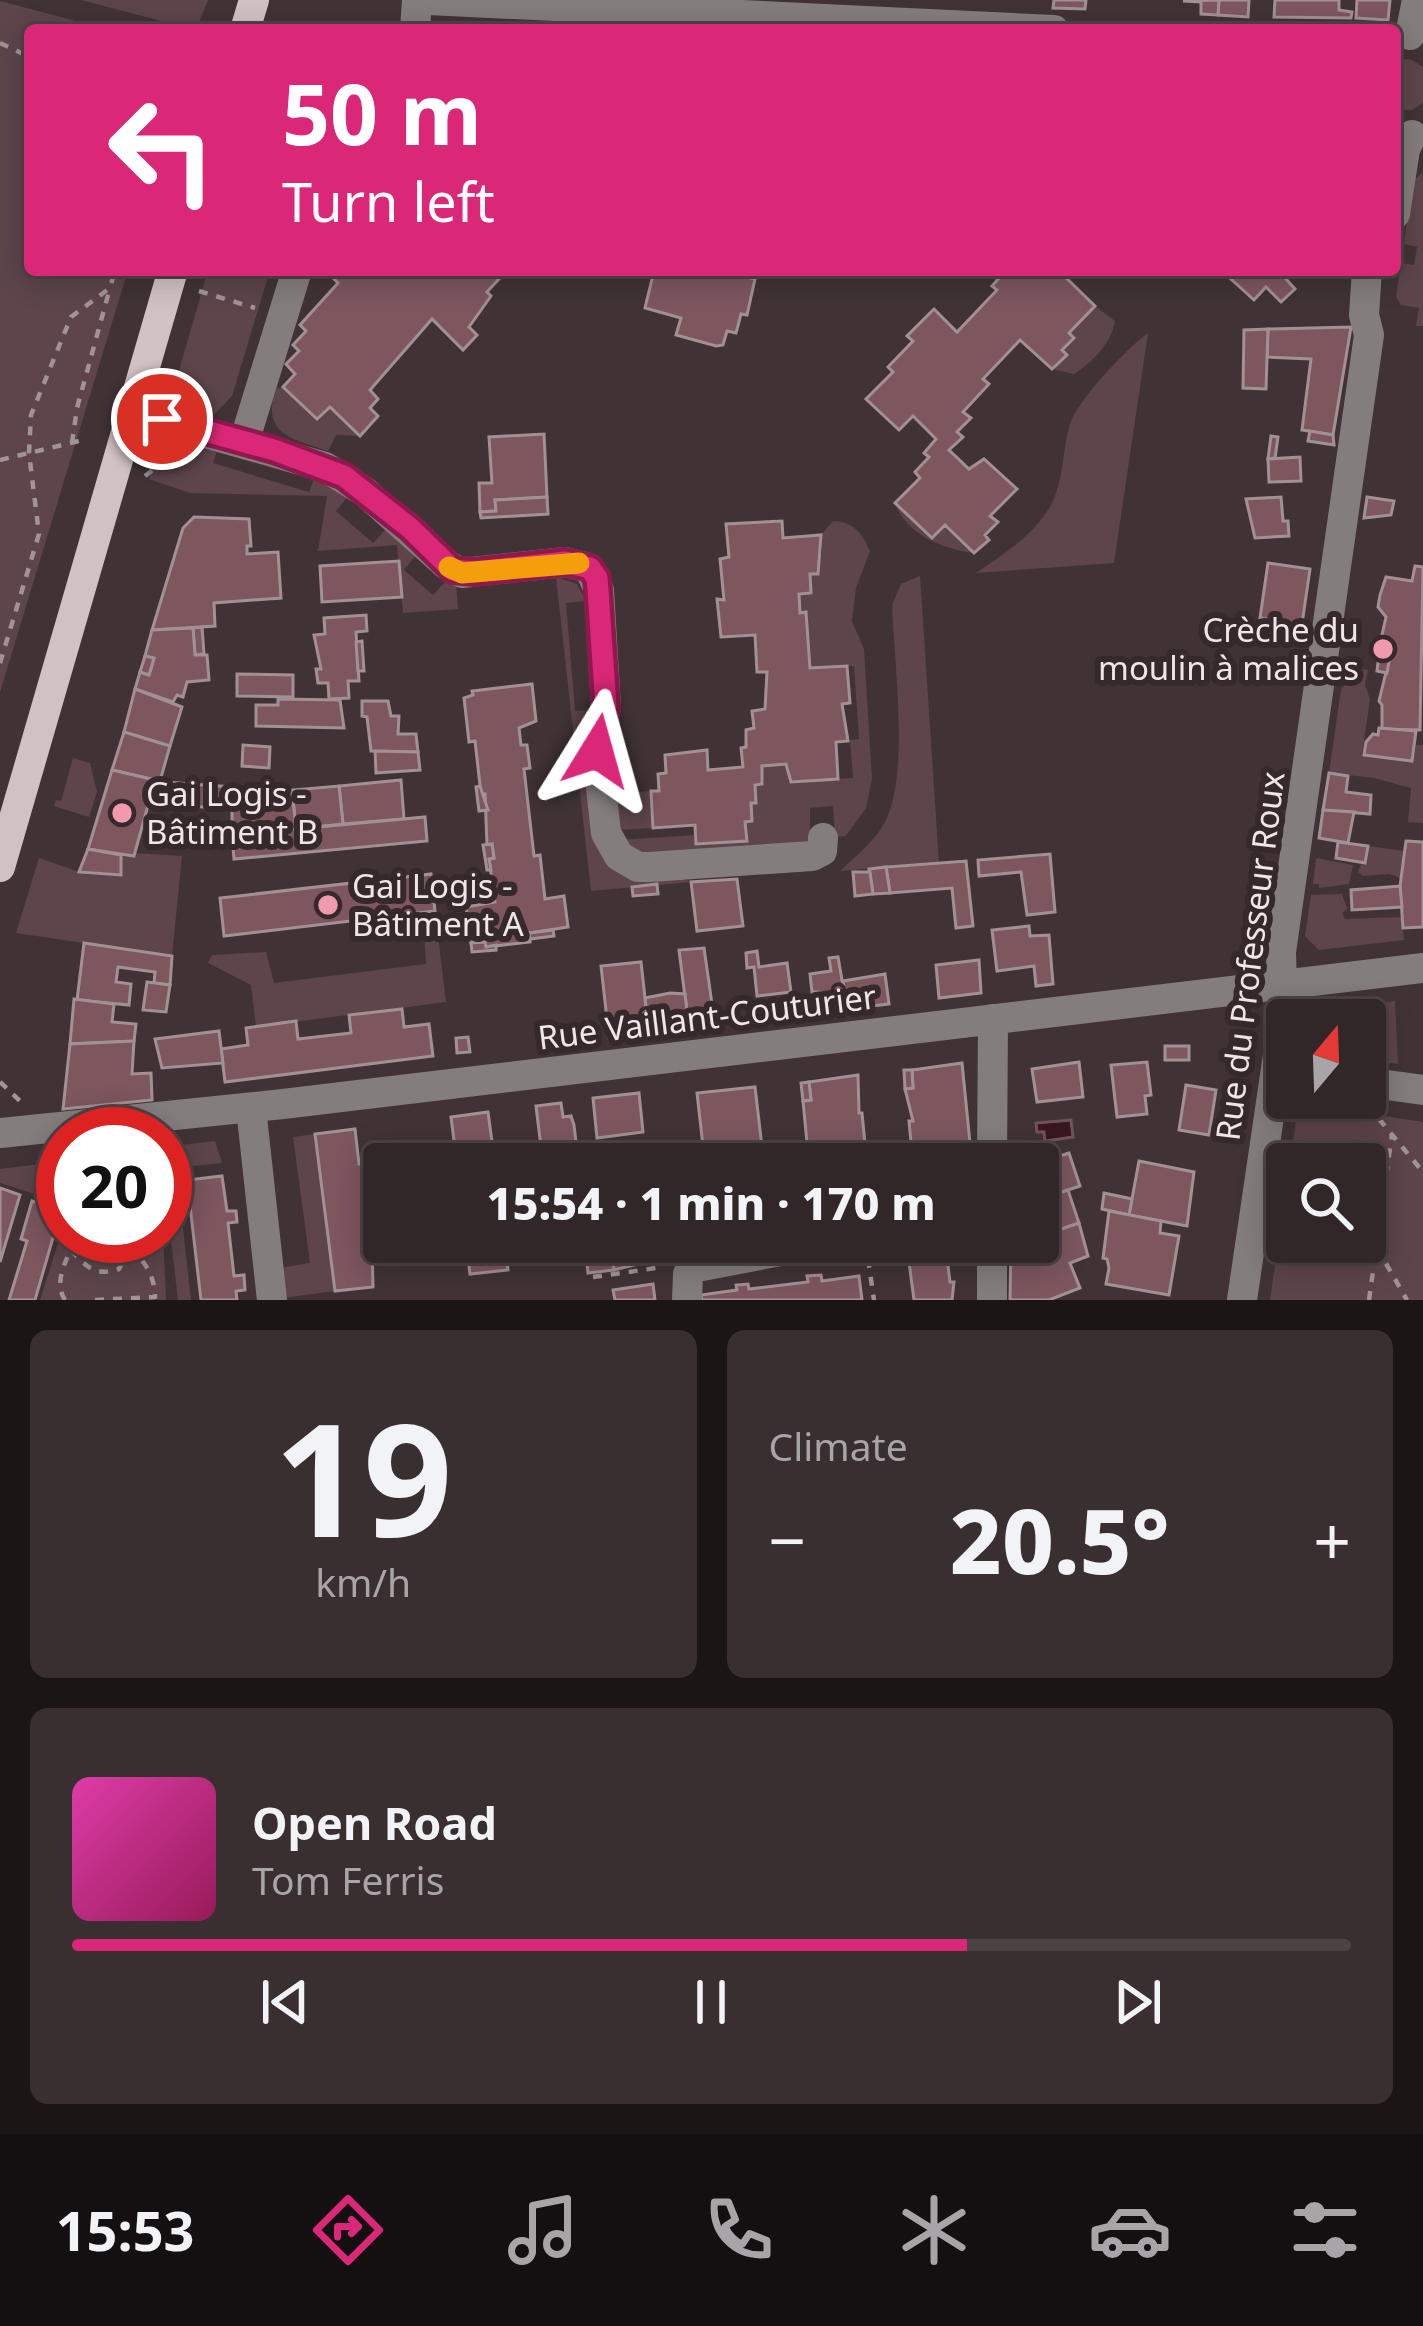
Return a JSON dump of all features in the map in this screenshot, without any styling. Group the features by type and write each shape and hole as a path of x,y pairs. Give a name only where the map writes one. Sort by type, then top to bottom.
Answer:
{"main road":[{"path":"0,867 171,276"}],"street":[{"path":"428,0 929,24"},
{"path":"1409,37 1417,0"},
{"path":"1401,175 1410,134"},
{"path":"244,442 295,276"},
{"name":"Rue du Professeur Roux","path":"1366,276 1364,315 1369,335"},
{"name":"Rue du Professeur Roux","path":"1282,999 1281,952 1369,335 1379,317 1385,276"},
{"path":"132,412 244,442 344,476 410,528 453,570 565,562 590,568 597,578 606,707 597,751 606,833 613,850 627,862 649,867 812,856 822,851 823,838"},
{"name":"Rue Vaillant-Couturier","path":"0,1133 251,1108 1423,968"},
{"path":"992,1143 993,1018"},
{"path":"1386,1085 1423,1090"},
{"path":"251,1108 272,1300"},
{"name":"Rue du Professeur Roux","path":"1242,1300 1273,1119"},
{"path":"687,1300 688,1274 718,1263"},
{"path":"992,1263 992,1300"}],"path":[{"path":"72,442 113,276"},
{"path":"0,663 39,534 29,453 31,416 66,325 80,308 110,287"},
{"path":"199,291 283,316"},
{"path":"0,460 83,440"},
{"path":"1379,1119 1423,1172"},
{"path":"1386,1174 1392,1134"},
{"path":"64,1263 59,1288 65,1300"},
{"path":"82,1263 108,1273 122,1263"},
{"path":"95,1300 155,1297 153,1272 143,1263"},
{"path":"869,1263 874,1300"},
{"path":"1369,1300 1374,1263"},
{"path":"1385,1263 1407,1300"},
{"path":"593,1277 656,1268"}],"shaded area":[{"path":"81,0 208,0 198,24 173,24"},
{"path":"0,1 87,24 24,24 24,276 126,276 0,692"},
{"path":"1401,60 1423,67 1423,103 1412,110 1401,110"},
{"path":"1423,172 1423,326 1416,326 1419,308 1401,305 1396,297 1401,263 1414,265 1417,247 1404,244 1412,182"},
{"path":"206,276 268,276 232,396 207,422 175,413 170,402"},
{"path":"1095,306 1115,321 1105,344 1074,374 1052,369 1066,355 1062,350 1074,338 1069,333"},
{"path":"1148,333 1114,563 976,573 1018,543 1044,516 1058,486 1075,414 1104,375"},
{"path":"283,387 317,419 330,407 360,436 336,435 328,451 283,433 272,405 275,389"},
{"path":"164,436 218,447 213,463 309,492 316,474 349,495 336,511 373,543 387,528 417,554 404,570 433,595 447,580 456,584 458,609 403,613 397,545 318,551 327,496 190,493 149,479"},
{"path":"895,503 932,537 945,525 974,553 927,539 908,524"},
{"path":"833,521 856,530 870,551 856,588 852,621 864,649 872,779 866,808 846,836 835,837 833,806 810,808 810,842 641,857 619,840 696,835 697,844 746,841 745,822 752,821 751,803 756,802 755,785 762,784 762,766 786,764 792,782 853,778 850,740 859,739 854,666 810,668 805,612 800,613 799,594 810,593 810,574 818,573 817,555 822,554 821,535"},
{"path":"920,576 939,863 840,871 876,836 893,801 899,747 892,605 901,584"},
{"path":"556,577 577,584 586,601 566,603 575,711 595,710 595,838 691,882 591,891"},
{"path":"1362,669 1368,670 1365,685 1370,699 1362,755 1413,762 1416,745 1423,745 1423,823 1408,822 1411,788 1329,773 1341,689"},
{"path":"617,731 621,793 651,791 653,828 616,830 609,734"},
{"path":"73,758 90,763 97,792 89,817 54,806 56,800 61,801"},
{"path":"1368,846 1405,851 1401,878 1358,872"},
{"path":"121,855 182,856 172,956 16,933 39,858 85,874 120,875"},
{"path":"1316,858 1353,865 1349,884 1319,888 1313,884"},
{"path":"1342,894 1345,919 1402,917 1404,940 1319,950 1305,936 1311,895"},
{"path":"435,911 446,1002 256,1027 251,985 208,963 212,955 266,952 274,983 426,964 423,913"},
{"path":"1395,1001 1398,1064 1386,1062 1386,1002"},
{"path":"1386,1116 1423,1122 1423,1300 1270,1300 1275,1263 1386,1263 1386,1143 1293,1143 1296,1119"},
{"path":"1071,1120 1073,1137 1045,1141 1044,1132 1037,1132 1036,1123"},
{"path":"315,1134 335,1291 283,1298 279,1268 310,1263 293,1137"},
{"path":"215,1141 222,1163 192,1166 192,1144"},
{"path":"36,1164 36,1194 0,1183 0,1169"},
{"path":"52,1263 164,1263 166,1300 40,1300"},
{"path":"174,1263 187,1263 191,1300 178,1300"}],"building":[{"path":"1054,0 1086,0 1085,9 1053,8"},
{"path":"1219,0 1249,0 1248,17 1218,15"},
{"path":"1219,0 1218,15 1201,14 1201,2 1183,1"},
{"path":"1275,0 1339,0 1339,10 1352,12 1351,18 1274,17"},
{"path":"1357,0 1390,0 1388,20 1356,18"},
{"path":"331,276 499,279 469,327 477,335 463,350 432,319 370,390 378,399 370,408 378,416 360,436 330,407 317,419 283,387 295,374 286,364 299,351 293,345 306,331 300,325 338,283"},
{"path":"653,276 755,279 747,315 741,314 736,333 727,331 723,345 676,335 681,318 645,308"},
{"path":"1001,276 1064,276 1095,306 1069,333 1074,338 1062,350 1067,355 1052,369 1020,340 983,379 989,384 963,412 971,418 957,432 963,437 949,450 969,469 984,459 1017,489 990,516 998,522 985,535 989,540 974,553 945,525 932,538 895,503 920,478 915,472 929,457 924,453 936,439 913,416 899,430 866,399 893,372 888,367 913,341 907,336 934,309 957,332 997,290 992,286"},
{"path":"1228,276 1289,276 1286,279 1295,289 1281,302 1266,287 1254,300"},
{"path":"1351,327 1333,435 1302,430 1311,359 1267,357 1268,329"},
{"path":"1268,329 1266,389 1243,388 1244,330"},
{"path":"1310,431 1333,435 1334,445 1308,441"},
{"path":"544,434 547,497 495,500 496,511 480,512 479,483 492,483 489,437"},
{"path":"1271,436 1278,437 1275,458 1268,459"},
{"path":"1300,457 1301,481 1269,482 1268,459"},
{"path":"547,497 548,514 481,518 480,512 496,511 495,500"},
{"path":"1281,497 1289,536 1255,538 1246,499"},
{"path":"1367,497 1394,501 1391,515 1364,518"},
{"path":"194,517 249,519 247,554 278,552 281,598 214,603 215,626 152,630 183,528"},
{"path":"782,521 783,538 821,535 818,574 810,574 811,593 799,594 800,613 806,612 810,668 847,666 850,703 842,704 848,741 836,742 838,779 791,782 786,764 762,766 762,784 755,785 756,803 751,803 752,821 745,822 747,841 696,844 695,825 653,828 651,791 659,791 658,774 666,773 665,755 707,750 708,770 743,767 741,748 746,747 746,730 754,728 752,711 765,709 767,672 757,672 755,635 721,637 720,559 729,557 726,524"},
{"path":"399,561 402,597 322,602 320,566"},
{"path":"1268,563 1310,569 1302,624 1260,618"},
{"path":"1415,566 1423,567 1420,730 1382,729 1379,701 1390,656 1378,653 1386,617 1378,607 1380,595 1386,577 1412,581"},
{"path":"366,615 367,631 356,632 359,681 348,681 349,698 329,699 328,683 318,683 316,669 321,669 314,635 325,634 324,618"},
{"path":"202,627 204,654 195,655 193,628"},
{"path":"193,628 195,655 207,655 209,680 187,682 183,697 177,695 173,702 135,689 140,672 149,675 154,658 145,656 152,630"},
{"path":"362,641 364,671 358,671 356,642"},
{"path":"1379,654 1390,656 1387,673 1377,671"},
{"path":"145,656 154,658 149,675 140,672"},
{"path":"237,674 293,675 293,697 237,696"},
{"path":"532,684 536,721 519,728 530,768 524,769 534,856 540,855 545,899 564,896 568,927 529,933 530,942 486,947 485,942 471,943 466,907 495,902 485,794 481,794 475,741 469,742 464,698 473,695 472,691"},
{"path":"135,689 182,707 170,746 124,732"},
{"path":"278,699 340,700 344,728 256,726 256,705 278,705"},
{"path":"362,701 388,701 391,716 399,716 398,734 416,734 418,752 371,751"},
{"path":"1379,728 1416,731 1412,761 1364,755 1366,742 1378,735"},
{"path":"124,732 170,746 160,781 112,770"},
{"path":"243,745 270,747 269,768 242,766"},
{"path":"375,751 418,752 420,770 376,773"},
{"name":"Gai Logis - Bâtiment B","path":"112,770 155,780 134,856 88,849"},
{"path":"1329,773 1348,776 1346,792 1371,795 1370,814 1323,810"},
{"path":"401,780 404,819 343,824 339,786"},
{"path":"165,782 232,787 230,809 162,804"},
{"path":"339,786 343,824 296,829 292,790"},
{"path":"480,786 488,810 479,811 476,787"},
{"path":"292,790 296,829 232,835 232,796"},
{"path":"1323,810 1354,812 1348,843 1319,838"},
{"path":"425,817 427,841 234,859 232,835"},
{"path":"1406,841 1423,842 1423,927 1403,928 1400,886"},
{"path":"1338,842 1368,846 1365,863 1336,858"},
{"path":"492,844 494,858 489,859 491,870 487,870 483,845"},
{"path":"88,849 121,855 121,875 79,872"},
{"path":"1050,854 1055,912 1027,915 1021,872 979,876 978,860"},
{"path":"966,861 973,926 956,928 952,888 890,893 886,867"},
{"path":"886,867 890,893 873,894 869,869"},
{"path":"853,872 870,872 873,894 855,896"},
{"name":"Gai Logis - Bâtiment A","path":"431,874 435,911 224,936 220,898"},
{"path":"737,879 743,926 697,931 691,882"},
{"path":"657,884 658,894 633,896 632,887"},
{"path":"1400,886 1402,907 1352,910 1351,890"},
{"path":"1029,926 1030,936 1049,935 1053,984 1036,986 1034,966 997,971 992,930"},
{"path":"553,930 554,936 530,939 529,933"},
{"path":"485,942 486,947 496,945 496,950 472,952 471,943"},
{"path":"84,943 172,956 170,985 154,983 155,972 118,967 116,982 131,984 129,1005 77,1000"},
{"path":"704,948 715,1025 689,1028 679,950"},
{"path":"757,951 759,967 787,963 791,992 757,996 754,967 747,968 746,953"},
{"path":"838,957 847,1009 820,1012 810,974 831,971 829,958"},
{"path":"979,960 981,993 939,998 936,965"},
{"path":"641,962 649,1033 609,1037 601,966"},
{"path":"885,974 889,1004 847,1009 843,981"},
{"path":"147,982 170,985 166,1012 143,1010"},
{"path":"685,994 689,1028 649,1033 645,998"},
{"path":"74,999 114,1004 112,1022 136,1024 134,1041 70,1044"},
{"path":"402,1009 404,1027 429,1024 433,1056 225,1082 221,1049 248,1045 246,1028 296,1021 298,1039 351,1033 349,1015"},
{"path":"219,1031 223,1063 162,1068 155,1039"},
{"path":"468,1037 470,1052 457,1053 456,1038"},
{"path":"134,1041 132,1074 151,1073 152,1100 63,1107 70,1044"},
{"path":"1165,1046 1189,1046 1189,1060 1165,1060"},
{"path":"1079,1062 1083,1097 1037,1102 1032,1069"},
{"path":"1147,1062 1151,1095 1145,1096 1147,1114 1117,1117 1111,1065"},
{"path":"962,1063 970,1143 911,1143 909,1121 913,1121 905,1089 913,1088 912,1070"},
{"path":"904,1070 912,1070 913,1088 905,1089"},
{"path":"858,1075 865,1143 807,1143 803,1101 811,1100 809,1082"},
{"path":"809,1082 811,1100 803,1101 801,1083"},
{"path":"1186,1085 1216,1090 1209,1135 1179,1130"},
{"path":"755,1087 762,1143 703,1143 697,1093"},
{"path":"639,1093 643,1132 597,1138 593,1098"},
{"path":"561,1103 563,1117 571,1116 576,1142 540,1143 536,1106"},
{"path":"488,1112 492,1143 454,1143 451,1117"},
{"path":"355,1129 359,1164 363,1164 363,1263 372,1263 373,1287 335,1291 315,1134"},
{"path":"1069,1153 1080,1186 1059,1193 1059,1156"},
{"path":"1139,1161 1194,1172 1187,1226 1129,1215"},
{"path":"222,1176 227,1211 236,1211 237,1222 228,1223 234,1276 244,1275 245,1290 236,1291 237,1300 201,1300 192,1179"},
{"path":"0,1188 20,1195 0,1262"},
{"path":"1068,1190 1079,1223 1059,1230 1059,1193"},
{"path":"1104,1193 1132,1199 1129,1215 1102,1209"},
{"path":"32,1201 36,1202 36,1263 46,1263 35,1300 9,1300 27,1241 21,1239"},
{"path":"1109,1211 1161,1221 1160,1233 1179,1236 1169,1295 1106,1284 1109,1268 1103,1258"},
{"path":"1079,1223 1088,1256 1070,1263 1080,1288 1049,1300 1010,1300 1011,1263 1059,1263 1059,1230"},
{"path":"469,1263 507,1263 508,1270 470,1274"},
{"path":"587,1263 613,1263 614,1270 588,1273"},
{"path":"613,1263 643,1263 614,1270"},
{"path":"909,1263 948,1263 950,1282 954,1282 952,1300 914,1300"},
{"path":"821,1275 822,1281 859,1276 862,1300 702,1300 701,1295 737,1290 736,1285 748,1284 749,1289 808,1282 807,1276"},
{"path":"653,1284 655,1300 615,1300 613,1290"}],"slow traffic":[{"path":"449,567 462,573 579,563"}],"place":[{"name":"Crèche du moulin à malices","path":"1383,649"},
{"name":"Gai Logis - Bâtiment B","path":"122,813"},
{"name":"Gai Logis - Bâtiment A","path":"328,905"}],"route":[{"path":"162,419 274,450 344,476 410,528 453,570 525,569 565,562 590,568 597,578 606,707 597,751"}]}
